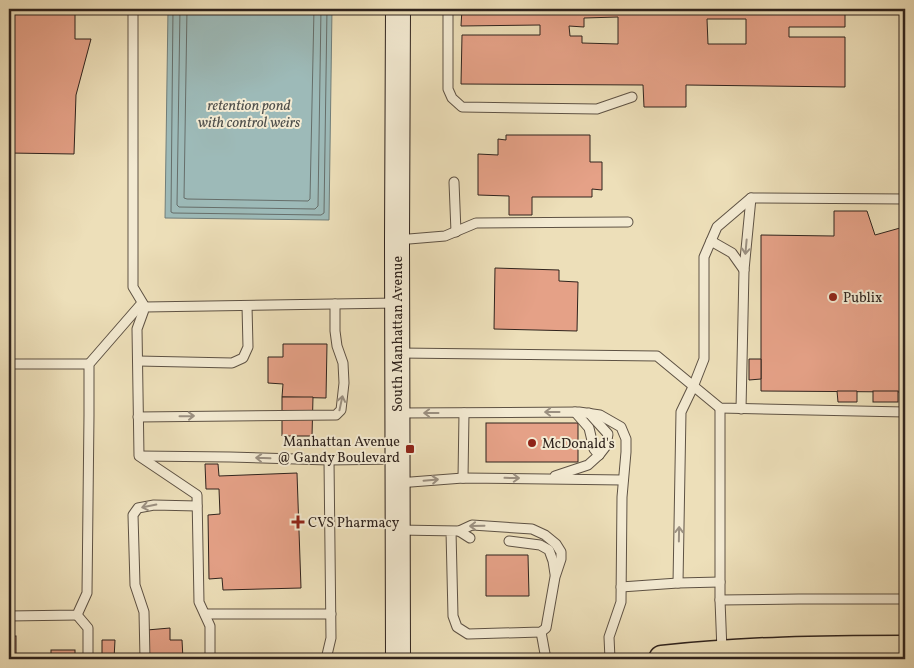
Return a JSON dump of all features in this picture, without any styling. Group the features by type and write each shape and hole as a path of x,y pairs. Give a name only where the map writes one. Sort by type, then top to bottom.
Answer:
{"main road":[{"name":"South Manhattan Avenue","path":"398,9 398,659"},
{"path":"662,659 788,650 896,649"},
{"path":"781,659 870,658 896,649"}],"lane":[{"path":"133,9 133,288 144,305 137,329 139,456"},
{"path":"448,9 448,89 452,98 462,107 597,109 632,97"},
{"path":"454,182 456,232"},
{"path":"741,409 744,270 750,198"},
{"path":"678,583 682,412 704,359 704,257 717,227 750,198 905,199"},
{"path":"397,240 444,236 476,223 628,222"},
{"path":"711,241 732,253 744,270"},
{"path":"77,615 87,593 89,364 144,305 247,306 397,303"},
{"path":"138,417 336,415 342,410 344,383 343,362 336,346 335,304"},
{"path":"138,361 232,363 243,358 248,347 247,306"},
{"path":"398,354 657,356 720,408 905,412"},
{"path":"9,364 89,364"},
{"path":"720,408 720,600 722,654"},
{"path":"464,412 464,478"},
{"path":"398,413 574,412 600,415 621,427 626,439 622,497 621,602 609,637 610,659"},
{"path":"574,412 589,428 594,449 599,455"},
{"path":"547,479 588,465 606,446 608,434 589,413"},
{"path":"139,456 329,460 398,459"},
{"path":"139,456 197,495 199,602 210,626 210,659"},
{"path":"326,659 331,638 329,460"},
{"path":"398,483 464,478 623,480"},
{"path":"145,659 144,612 135,585 133,515 138,508 154,504 197,506"},
{"path":"398,530 455,531 472,525 532,529 546,535 556,544 561,552 561,559 555,577 546,628 541,632 468,634 457,627 453,616 455,531"},
{"path":"455,531 470,538"},
{"path":"509,541 540,545 549,550 553,561 555,577"},
{"path":"621,587 720,582"},
{"path":"720,600 905,600"},
{"path":"205,614 330,614"},
{"path":"9,616 77,615"},
{"path":"77,615 88,628 88,659"},
{"path":"541,632 546,659"}],"water":[{"name":"retention pond with control weirs","path":"168,9 332,9 329,220 165,218"}],"building":[{"path":"9,9 75,9 75,39 91,39 76,95 74,154 9,153"},
{"path":"462,9 845,9 845,27 789,27 789,37 845,37 845,87 686,85 686,107 644,107 643,85 461,84 462,35 540,35 540,25 461,26","holes":["618,17 618,44 582,43 582,36 570,36 569,26 584,27 584,18","707,19 746,19 746,44 708,44"]},
{"path":"506,135 590,135 590,162 602,162 602,190 592,189 592,197 532,197 532,215 509,215 509,196 478,195 478,154 498,155 498,139 506,140"},
{"name":"Publix","path":"834,211 867,211 875,235 905,228 905,392 761,391 761,235 834,236"},
{"path":"495,268 559,270 559,281 578,282 577,331 494,329"},
{"path":"283,344 327,344 326,398 282,397 283,384 268,383 268,357 283,357"},
{"path":"749,359 761,359 761,379 749,380"},
{"path":"837,391 857,391 857,402 838,402"},
{"path":"873,391 898,391 898,402 873,402"},
{"path":"282,397 313,397 312,436 282,436"},
{"name":"McDonald's","path":"486,423 578,423 578,462 486,462"},
{"name":"CVS Pharmacy","path":"205,464 218,464 219,476 297,473 301,588 223,590 222,578 209,579 208,515 220,514 219,489 206,489"},
{"path":"486,555 528,555 529,596 486,596"},
{"path":"170,628 170,640 182,640 183,659 149,659 147,630"},
{"path":"9,636 16,636 16,659 9,659"},
{"path":"102,640 115,640 114,659 102,659"},
{"path":"51,650 75,650 75,659 51,659"}],"place":[{"name":"Publix","path":"833,297"},
{"name":"McDonald's","path":"532,443"},
{"name":"Manhattan Avenue @ Gandy Boulevard","path":"410,449"},
{"name":"CVS Pharmacy","path":"298,522"}]}
